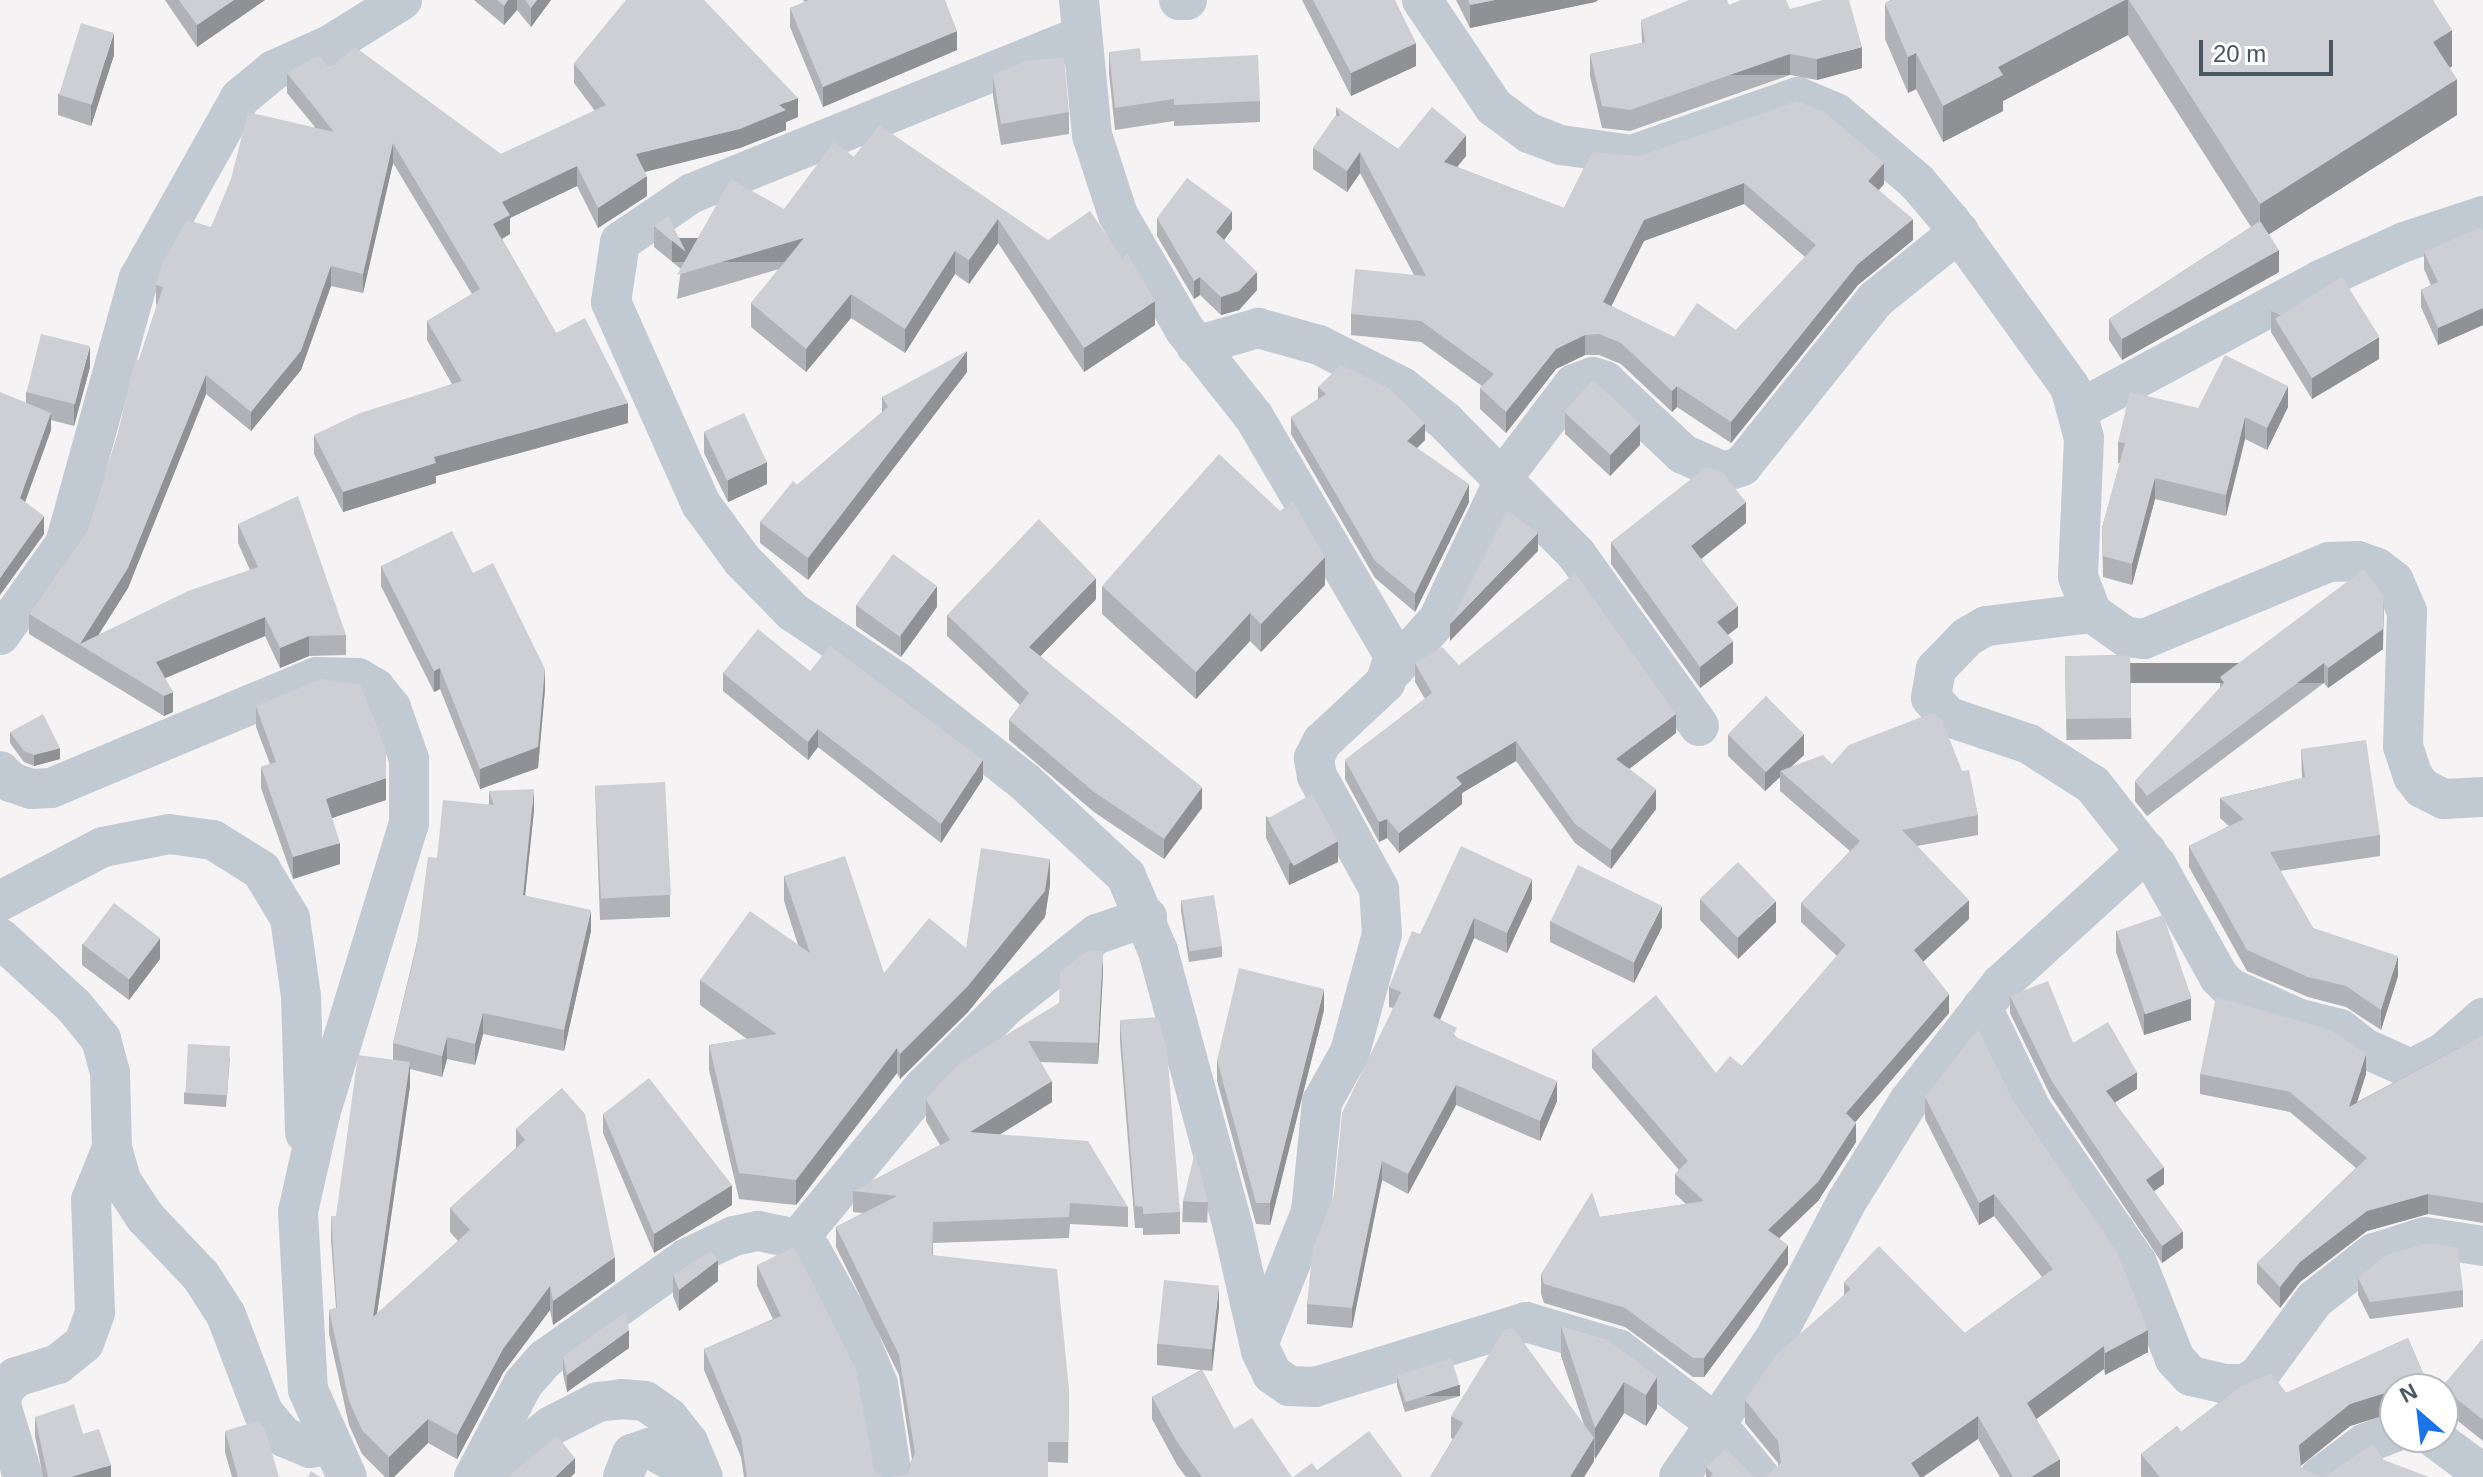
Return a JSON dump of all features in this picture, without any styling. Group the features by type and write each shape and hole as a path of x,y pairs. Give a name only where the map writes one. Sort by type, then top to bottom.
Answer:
{"street":[{"path":"0,635 65,544 139,278 240,98 264,76 330,45 402,0"},
{"path":"1179,0 1187,0"},
{"path":"1422,0 1494,107 1529,133 1595,154 1632,155 1783,100 1815,100 1917,182 1959,232 2070,387 2078,410 2085,480 2078,577 2092,613 2126,637 2144,639 2329,562 2358,561 2377,568 2394,581 2407,611 2403,746 2413,776 2422,788 2444,799 2483,797"},
{"path":"1393,670 1394,656 1383,634 1254,417 1196,346 1141,260 1101,170 1080,18 692,193 620,242 611,302 701,504 742,560 793,612 912,694 1104,850 1126,876 1147,917 1220,1176 1259,1342 1272,1374 1289,1386 1315,1387 1526,1322 1618,1349 1716,1424 1760,1477"},
{"path":"2078,410 2331,275 2438,229 2483,216"},
{"path":"1259,1342 1311,1212 1322,1102 1350,1052 1382,934 1379,889 1317,776 1314,758 1322,742 1438,620 1504,479 1574,384 1593,377 1605,381 1683,454 1724,472 1742,466 1876,299 1959,232"},
{"path":"1196,346 1258,328 1319,345 1402,387 1504,479 1577,555 1699,726"},
{"path":"2092,613 1986,626 1967,637 1936,669 1931,698 1949,717 2056,756 2118,811 2147,851 2219,977 2230,988 2300,1019 2340,1029 2364,1048 2411,1069 2444,1052 2483,1018"},
{"path":"0,771 11,782 31,789 51,788 317,677 358,678 375,688 391,708 409,759 409,823 309,1157 298,1212 298,1278 308,1390 338,1461"},
{"path":"0,901 103,847 169,834 213,840 261,870 290,918 301,996 302,1113 309,1157"},
{"path":"1679,1477 1774,1340 1884,1138 1982,1007 2147,851"},
{"path":"798,1239 923,1088 1007,1005 1097,934 1147,917"},
{"path":"0,938 74,1006 101,1039 110,1073 112,1148 122,1182 145,1217 201,1276 226,1315 263,1412 284,1437 338,1461"},
{"path":"1982,1007 2031,1109 2137,1263 2175,1359 2191,1376 2225,1384 2245,1384 2259,1375 2314,1300 2374,1253 2425,1237 2483,1246"},
{"path":"23,1477 1,1405 3,1390 16,1377 58,1364 84,1343 95,1312 91,1200 112,1148"},
{"path":"474,1477 523,1384 545,1359 598,1318 723,1240 758,1231 798,1239 812,1252 854,1327 878,1384 892,1477"},
{"path":"487,1477 573,1414 598,1402 622,1399 645,1401 669,1418 688,1442 702,1477"},
{"path":"2320,1477 2364,1444 2379,1438"},
{"path":"623,1477 632,1454 649,1448 702,1477"},
{"path":"2455,1453 2483,1474"}],"building":[{"path":"179,0 234,0 197,25"},
{"path":"525,0 537,0 531,8"},
{"path":"626,0 704,0 798,98 779,105 786,110 740,129 636,154 647,176 598,208 577,166 502,202 510,215 493,224 556,333 585,318 628,403 434,457 436,463 343,492 314,435 360,413 462,381 427,321 480,289 393,143 363,274 331,266 301,351 251,412 206,375 128,568 80,644 188,591 258,567 238,524 298,496 346,635 309,636 280,648 265,617 156,662 173,692 164,696 29,614 87,531 117,437 135,359 139,360 163,287 156,285 162,264 187,220 211,227 231,179 248,112 334,132 287,73 319,55 329,68 355,47 501,154 606,105 574,63"},
{"path":"809,0 945,0 957,31 823,87 790,8"},
{"path":"1313,0 1395,0 1416,43 1351,73"},
{"path":"1468,0 1495,0 1470,5"},
{"path":"1689,0 1727,0 1729,5 1741,0 1786,0 1790,9 1823,0 1849,0 1862,47 1817,59 1790,54 1630,110 1602,106 1590,54 1645,42 1641,20"},
{"path":"1891,0 2125,0 1998,67 2003,75 1943,106 1916,53 1908,57 1885,3"},
{"path":"2129,0 2433,0 2452,30 2433,42 2457,79 2260,204"},
{"path":"81,23 114,33 92,105 59,95"},
{"path":"1140,48 1141,61 1258,55 1260,101 1174,105 1174,99 1115,108 1109,52"},
{"path":"1064,58 1069,112 1001,124 993,75 1029,60"},
{"path":"1797,101 1824,112 1884,163 1868,181 1913,219 1858,264 1731,422 1677,386 1672,391 1621,343 1599,334 1585,335 1556,349 1506,412 1480,388 1494,374 1421,321 1351,314 1355,269 1426,276 1360,152 1347,171 1313,148 1335,116 1340,116 1336,107 1398,149 1432,107 1466,135 1444,162 1564,208 1592,152 1640,156","holes":["1744,183 1816,245 1736,330 1697,303 1674,337 1603,302 1644,220"]},
{"path":"879,125 1048,240 1090,211 1123,259 1127,253 1155,301 1084,348 998,219 969,260 955,251 905,329 851,294 806,349 751,303 804,238 677,275 731,179 784,209 834,142 854,157"},
{"path":"1187,178 1232,211 1216,232 1257,272 1239,291 1221,297 1200,277 1194,281 1157,218"},
{"path":"668,216 686,252 654,226"},
{"path":"2260,221 2279,250 2122,339 2109,319"},
{"path":"2481,227 2483,308 2438,328 2421,290 2438,282 2424,252"},
{"path":"2342,277 2379,336 2312,378 2275,319"},
{"path":"41,334 90,346 75,404 26,392"},
{"path":"967,351 808,558 760,522 793,481 797,485 888,407 882,397"},
{"path":"2225,355 2288,386 2267,428 2245,417 2226,495 2155,478 2132,564 2103,556 2102,528 2125,443 2118,442 2130,392 2198,408"},
{"path":"1341,365 1390,389 1425,423 1407,441 1469,484 1415,594 1375,561 1291,417 1326,394 1318,387"},
{"path":"1593,380 1640,424 1610,455 1564,411"},
{"path":"0,392 51,413 20,498 44,516 0,578"},
{"path":"744,413 767,462 727,481 704,432"},
{"path":"1219,454 1280,511 1293,502 1325,557 1261,624 1250,613 1196,672 1102,586"},
{"path":"1705,468 1722,472 1746,502 1691,546 1738,606 1717,622 1733,641 1700,667 1611,542"},
{"path":"1507,511 1538,533 1450,624"},
{"path":"1039,519 1096,578 1029,647 1202,787 1164,839 1094,792 1009,720 1029,693 947,615"},
{"path":"452,531 473,573 493,563 545,669 538,747 480,769 440,668 434,671 381,566"},
{"path":"893,554 937,586 900,637 856,605"},
{"path":"2364,569 2384,597 2383,629 2328,668 2324,663 2147,796 2135,781 2224,683 2220,677"},
{"path":"1575,573 1676,714 1616,759 1656,789 1611,850 1575,824 1516,741 1456,777 1462,784 1399,833 1387,819 1379,822 1345,760 1432,693 1415,663 1442,647 1459,665"},
{"path":"758,629 810,671 830,646 983,760 941,824 818,729 808,742 723,673"},
{"path":"2130,655 2131,718 2066,719 2065,656"},
{"path":"321,679 360,684 386,751 386,778 326,799 340,843 293,857 261,767 276,762 256,706"},
{"path":"1766,696 1804,734 1766,772 1728,734"},
{"path":"1932,713 1942,720 1962,771 1969,770 1978,815 1902,830 1969,900 1914,950 1949,994 1846,1113 1856,1123 1818,1182 1768,1230 1788,1245 1704,1358 1693,1358 1625,1308 1544,1284 1541,1274 1592,1192 1600,1217 1704,1201 1675,1174 1688,1161 1592,1049 1656,995 1716,1073 1730,1056 1742,1066 1846,945 1801,903 1860,841 1780,771 1823,755 1832,764 1849,745"},
{"path":"43,714 60,748 34,755 24,751 10,732"},
{"path":"2366,740 2380,835 2270,852 2313,928 2398,956 2381,1010 2346,986 2308,977 2247,950 2189,846 2244,819 2220,798 2305,777 2301,749"},
{"path":"665,782 671,895 601,899 595,786"},
{"path":"534,789 523,895 591,910 564,1030 483,1013 475,1044 447,1037 442,1056 393,1043 416,949 428,857 437,858 443,800 494,805 489,791"},
{"path":"1312,794 1338,841 1294,866 1267,819"},
{"path":"1461,846 1532,879 1507,933 1474,918 1433,1016 1457,1028 1453,1036 1557,1081 1540,1121 1456,1085 1408,1174 1382,1161 1352,1308 1307,1304 1313,1248 1334,1195 1342,1113 1401,992 1389,987 1412,931 1420,934"},
{"path":"981,848 1050,859 1045,891 968,986 900,1054 897,1048 796,1180 739,1173 709,1045 777,1034 700,980 750,911 810,953 784,876 845,856 884,973 929,918 966,948"},
{"path":"1738,862 1776,901 1737,938 1700,899"},
{"path":"1578,865 1662,906 1634,962 1550,922"},
{"path":"1214,895 1222,946 1190,952 1181,900"},
{"path":"114,903 160,938 129,979 83,945"},
{"path":"2163,915 2192,998 2145,1014 2117,931"},
{"path":"1087,951 1103,951 1098,1043 1028,1041 1052,1081 970,1132 1088,1141 1128,1207 1070,1203 1069,1217 933,1222 932,1255 1057,1269 1069,1389 1068,1442 1048,1442 1048,1477 890,1477 907,1474 915,1453 899,1355 836,1227 897,1196 853,1191 950,1140 926,1100 960,1063 1059,1003 1060,972"},
{"path":"1239,968 1324,989 1270,1203 1256,1203 1217,1060"},
{"path":"2048,981 2073,1043 2108,1022 2137,1072 2106,1091 2164,1167 2146,1180 2183,1231 2162,1246 2051,1080 2010,996"},
{"path":"2216,997 2330,1030 2366,1054 2349,1107 2483,1035 2483,1203 2428,1194 2367,1211 2300,1262 2280,1287 2257,1263 2367,1158 2290,1092 2200,1074"},
{"path":"1158,1017 1167,1050 1180,1212 1143,1214 1143,1207 1135,1206 1120,1020"},
{"path":"1978,1029 2012,1099 2117,1252 2148,1330 2105,1353 2104,1346 2027,1403 2060,1459 2031,1477 2013,1477 1978,1416 1911,1463 1920,1477 1765,1477 1781,1463 1778,1441 1745,1400 1776,1355 1851,1289 1844,1282 1879,1246 1965,1333 2053,1269 1994,1194 1979,1203 1925,1097"},
{"path":"188,1044 230,1046 227,1095 185,1093"},
{"path":"358,1055 410,1062 373,1317 470,1230 450,1208 525,1140 516,1129 562,1088 585,1114 615,1257 553,1301 550,1286 503,1349 457,1435 428,1419 389,1457 362,1430 349,1401 329,1310 337,1308 331,1216 336,1216"},
{"path":"649,1078 732,1185 654,1234 603,1114"},
{"path":"1195,1152 1208,1202 1183,1201"},
{"path":"2427,1243 2458,1248 2463,1290 2370,1302 2358,1278 2385,1256"},
{"path":"794,1247 856,1370 874,1470 883,1477 747,1477 741,1437 704,1349 781,1316 757,1265"},
{"path":"711,1251 718,1260 679,1290 673,1275"},
{"path":"1164,1280 1219,1286 1212,1349 1157,1344"},
{"path":"626,1312 629,1330 567,1375 563,1357"},
{"path":"1561,1326 1607,1339 1657,1377 1646,1395 1624,1382 1595,1428"},
{"path":"1513,1328 1594,1438 1570,1477 1430,1477 1463,1423 1451,1416 1504,1330"},
{"path":"2408,1338 2423,1373 2379,1373 2379,1395 2350,1404 2299,1445 2301,1468 2322,1477 2160,1477 2141,1454 2177,1426 2181,1432 2242,1385 2271,1373 2286,1393"},
{"path":"2483,1339 2483,1420 2459,1401 2459,1373 2454,1373"},
{"path":"1451,1358 1460,1385 1405,1402 1397,1376"},
{"path":"1202,1370 1234,1429 1252,1418 1292,1477 1202,1477 1177,1442 1152,1397"},
{"path":"74,1404 83,1434 99,1429 111,1465 71,1477 48,1477 35,1417"},
{"path":"258,1421 265,1429 279,1477 238,1477 225,1431"},
{"path":"1369,1431 1403,1477 1293,1477 1312,1463 1317,1470"},
{"path":"557,1436 575,1458 555,1477 508,1477"},
{"path":"2373,1444 2384,1460 2429,1477 2325,1477"},
{"path":"1726,1449 1753,1476 1763,1477 1710,1477 1713,1474 1706,1467"}]}
